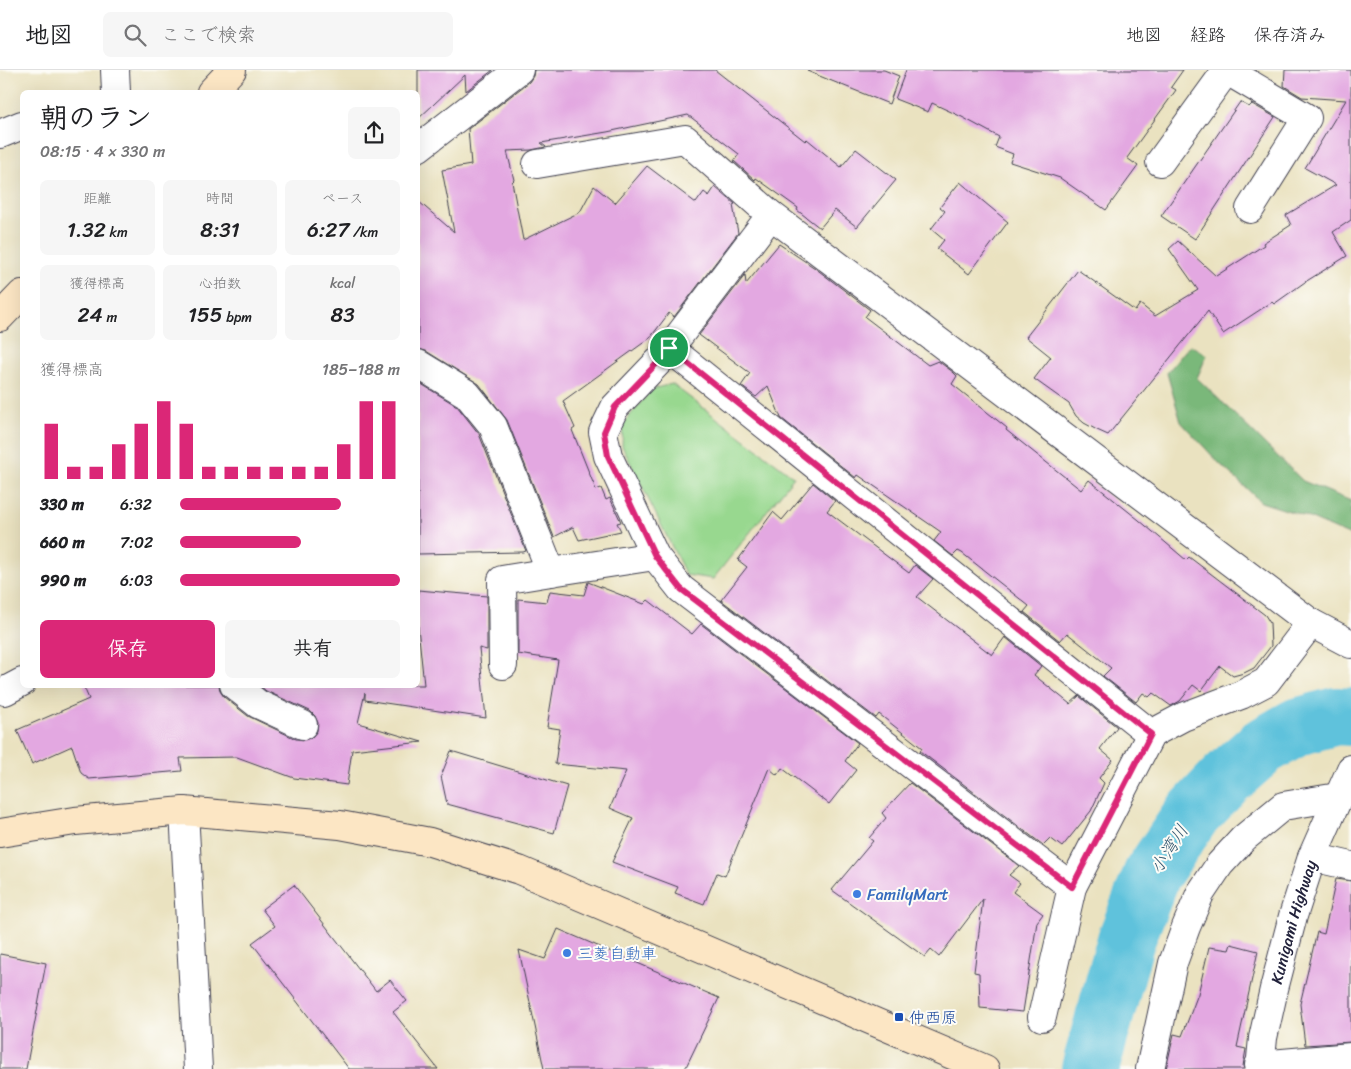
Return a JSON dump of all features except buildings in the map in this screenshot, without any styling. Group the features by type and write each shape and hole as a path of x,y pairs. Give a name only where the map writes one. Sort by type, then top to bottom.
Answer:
{"street":[{"path":"115,70 116,90"},
{"path":"213,90 232,70"},
{"path":"420,146 520,70"},
{"path":"1160,162 1226,70 1307,118 1250,209"},
{"path":"0,134 20,127"},
{"path":"537,164 685,139 771,214 1311,623 1351,644"},
{"path":"771,214 662,358 615,407 604,432 608,456 655,556 681,589 1072,887"},
{"path":"669,348 1151,734"},
{"path":"420,365 467,394 493,426 551,572"},
{"path":"503,665 502,580 655,556"},
{"path":"1042,1017 1072,887 1151,734 1183,717 1241,695 1266,682 1311,623"},
{"path":"238,688 258,704 303,724"},
{"path":"1150,1069 1173,963 1200,894 1220,864 1244,838 1283,806 1345,782"},
{"name":"Kunigami Highway","path":"1259,1067 1263,1038 1274,989 1293,916 1312,857 1345,782"},
{"path":"0,833 76,821 184,811 340,825 430,842 519,870 985,1069"},
{"path":"184,811 198,1069"},
{"path":"1312,857 1351,866"},
{"path":"1259,1067 1351,1057"}],"green space":[{"path":"1190,345 1207,355 1197,378 1303,481 1351,501 1351,536 1305,516 1261,502 1219,463 1181,422 1167,373"},
{"path":"672,384 794,477 713,579 686,575 622,446 623,424 652,389"}],"waterway":[{"name":"小湾川","path":"1090,1069 1126,940 1152,874 1191,816 1226,779 1262,747 1297,727 1336,716 1351,717"}],"place":[{"name":"FamilyMart","path":"857,894"},
{"name":"三菱自動車","path":"567,953"},
{"name":"仲西原","path":"899,1017"}],"route":[{"path":"669,348 1151,734 1072,887 681,589 655,556 608,456 604,432 615,407 662,358 669,348"}]}
